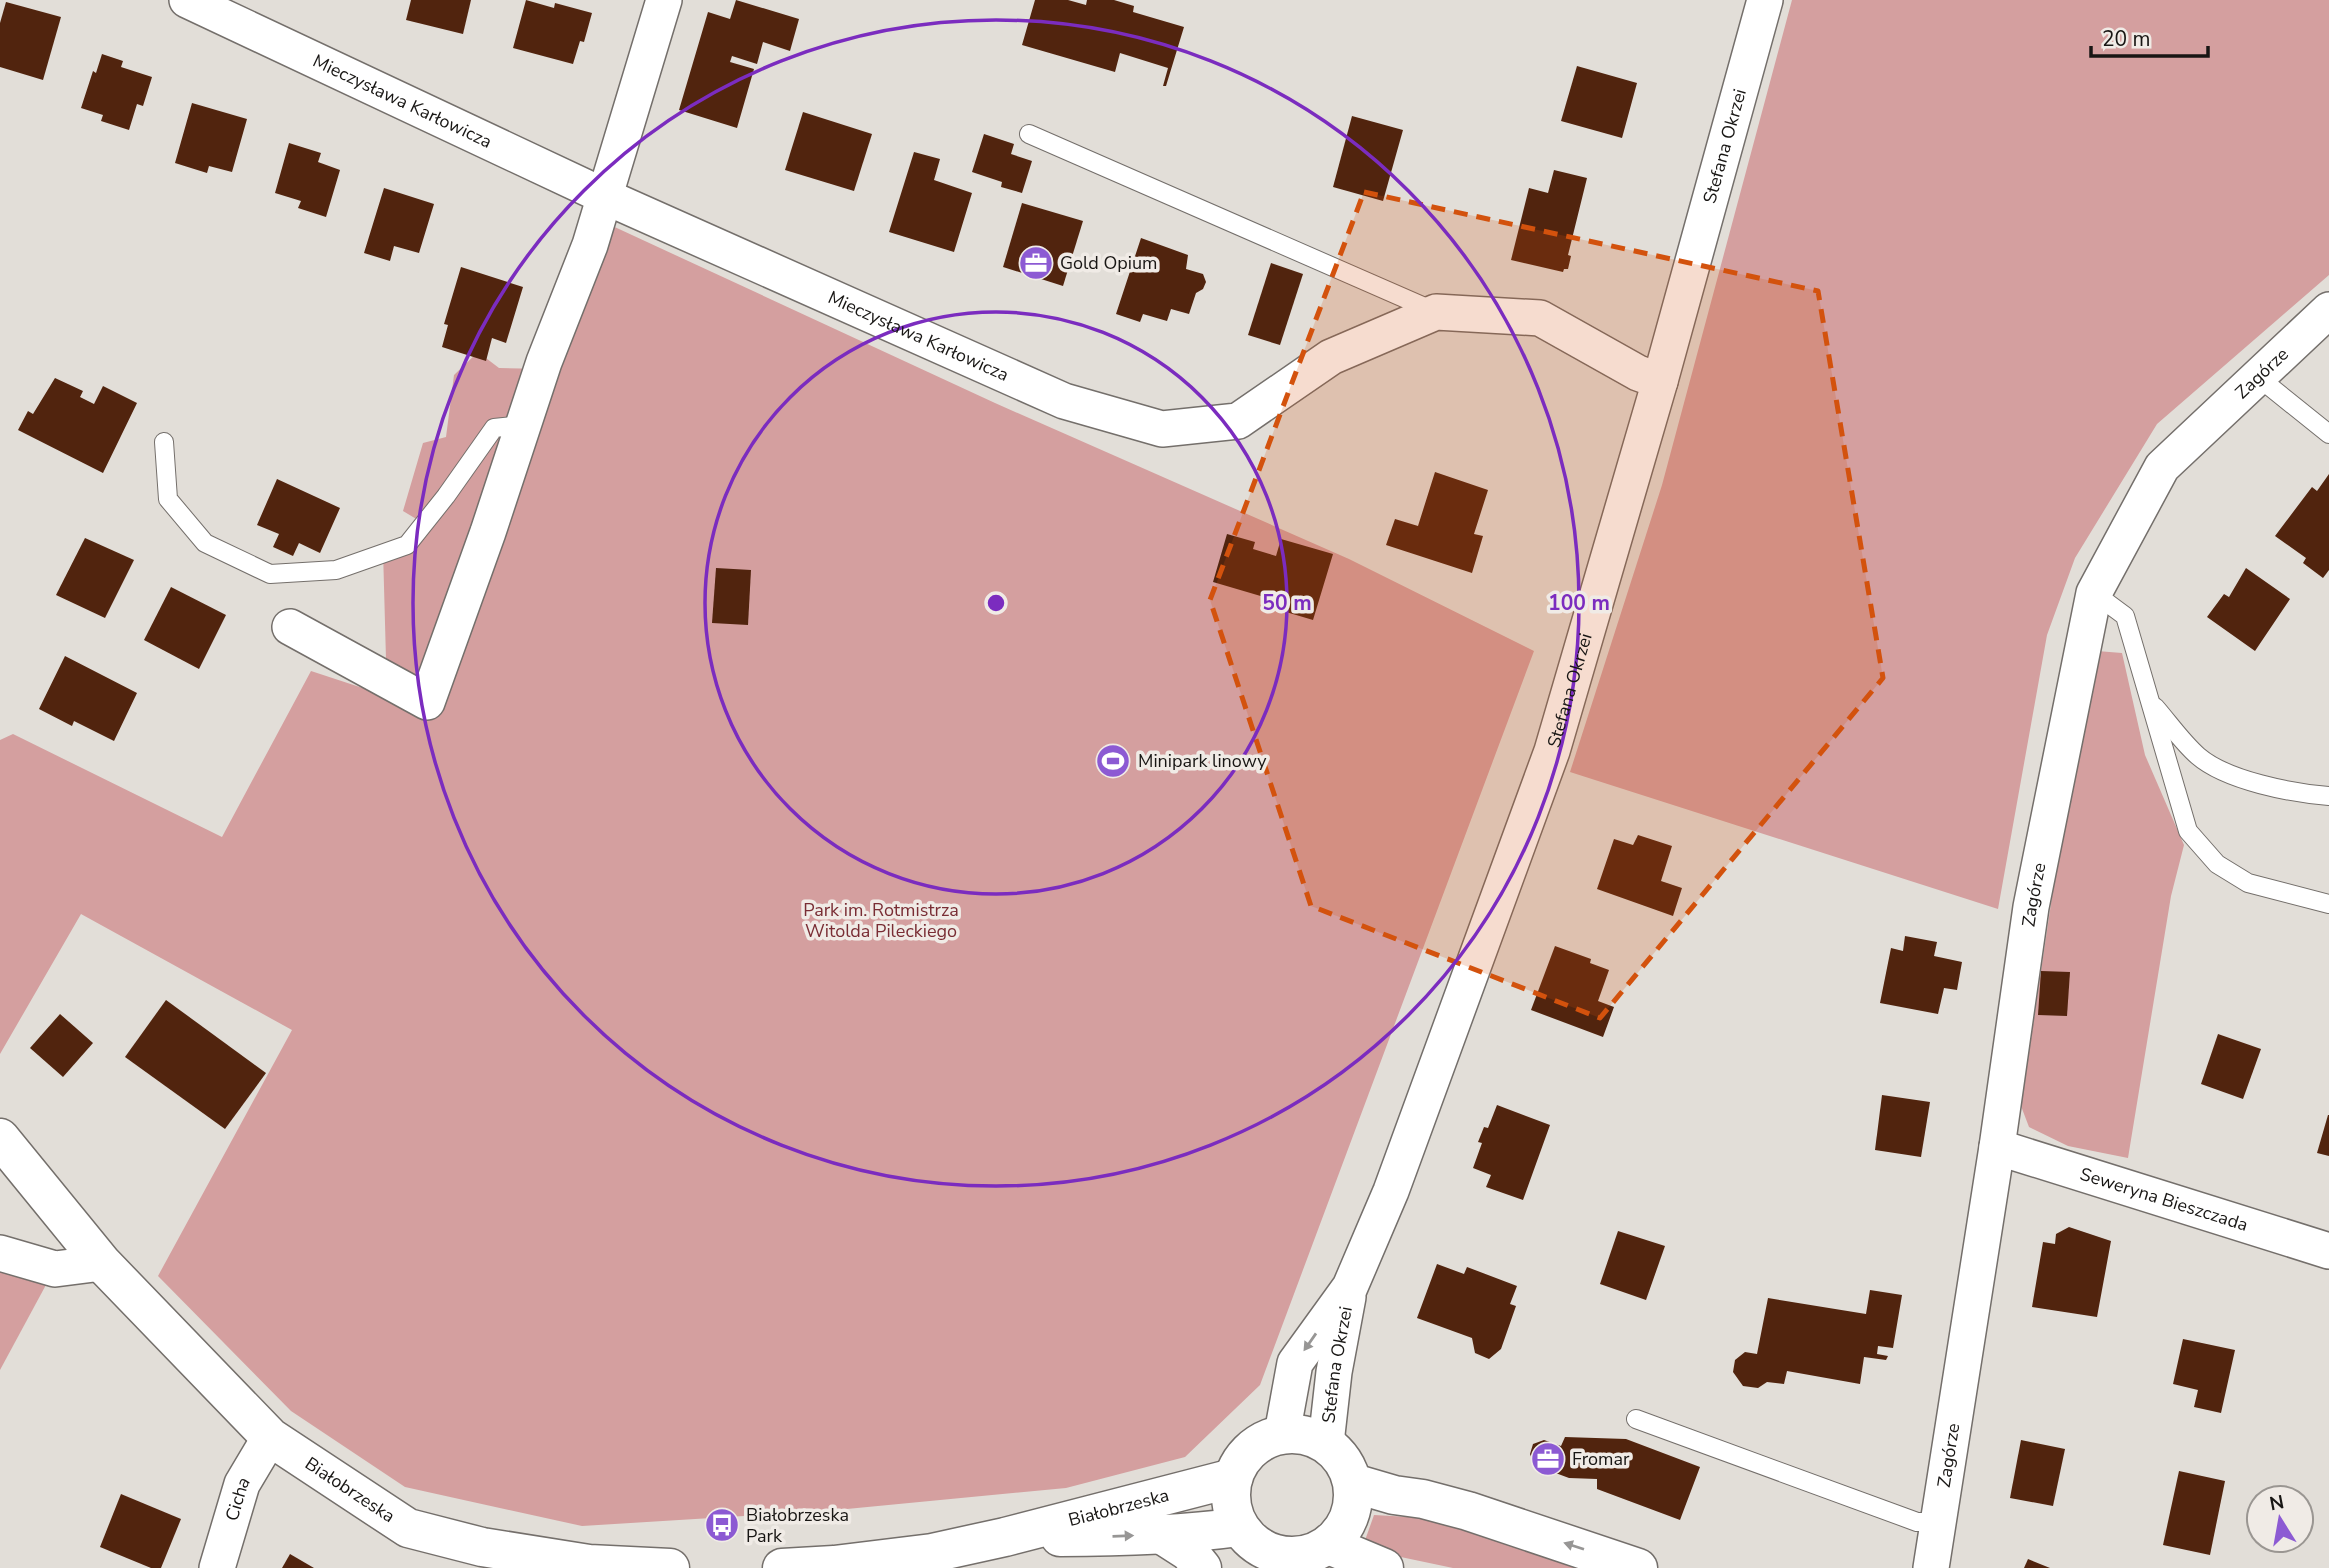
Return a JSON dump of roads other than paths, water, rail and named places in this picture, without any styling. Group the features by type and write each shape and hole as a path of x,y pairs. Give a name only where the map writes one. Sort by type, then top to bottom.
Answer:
{"street":[{"name":"Mieczysława Karłowicza","path":"187,0 604,196 1064,401 1162,429 1238,421 1331,357 1437,313 1539,318 1637,373 1660,381"},
{"path":"290,627 427,702 544,362 590,244 664,0"},
{"name":"Stefana Okrzei","path":"1326,1443 1334,1371 1350,1287 1391,1191 1552,751 1660,381 1765,0"},
{"name":"Zagórze","path":"1931,1568 1997,1147 2031,907 2094,593 2162,467 2329,310"},
{"name":"Białobrzeska","path":"0,1138 102,1263 270,1437 408,1528 482,1547 589,1566 670,1568"},
{"name":"Seweryna Bieszczada","path":"1997,1147 2329,1251"},
{"path":"0,1253 55,1269 102,1263"},
{"name":"Stefana Okrzei","path":"1282,1434 1295,1363 1350,1287"},
{"path":"1304,1556 1341,1532 1350,1518 1354,1500 1353,1483 1344,1460 1326,1443 1305,1434 1282,1434 1260,1441 1243,1457 1233,1478 1230,1495 1232,1511 1244,1545 1271,1553 1384,1568"},
{"name":"Cicha","path":"217,1568 242,1484 270,1437"},
{"name":"Białobrzeska","path":"782,1568 834,1565 932,1553 1005,1537 1233,1478"},
{"path":"1353,1483 1468,1511 1638,1568"},
{"name":"Białobrzeska","path":"1005,1537 1119,1537 1204,1532 1244,1545"},
{"path":"1161,1534 1189,1552 1202,1568"}],"lane":[{"path":"1029,134 1437,313"},
{"path":"2258,377 2329,434"},
{"path":"164,442 168,499 205,543 270,573 337,570 407,545 494,428 524,425"},
{"path":"2094,593 2125,616 2188,831 2217,864 2248,883 2329,904"},
{"path":"2150,701 2200,758 2217,768 2288,791 2329,796"},
{"path":"1636,1419 1917,1522 1938,1522"}],"place":[{"name":"Gold Opium","path":"1036,263"},
{"name":"Minipark linowy","path":"1113,761"},
{"name":"Fromar","path":"1548,1459"},
{"name":"Białobrzeska Park","path":"722,1525"}],"park label":[{"name":"Park im. Rotmistrza Witolda Pileckiego","path":"881,920"}]}
